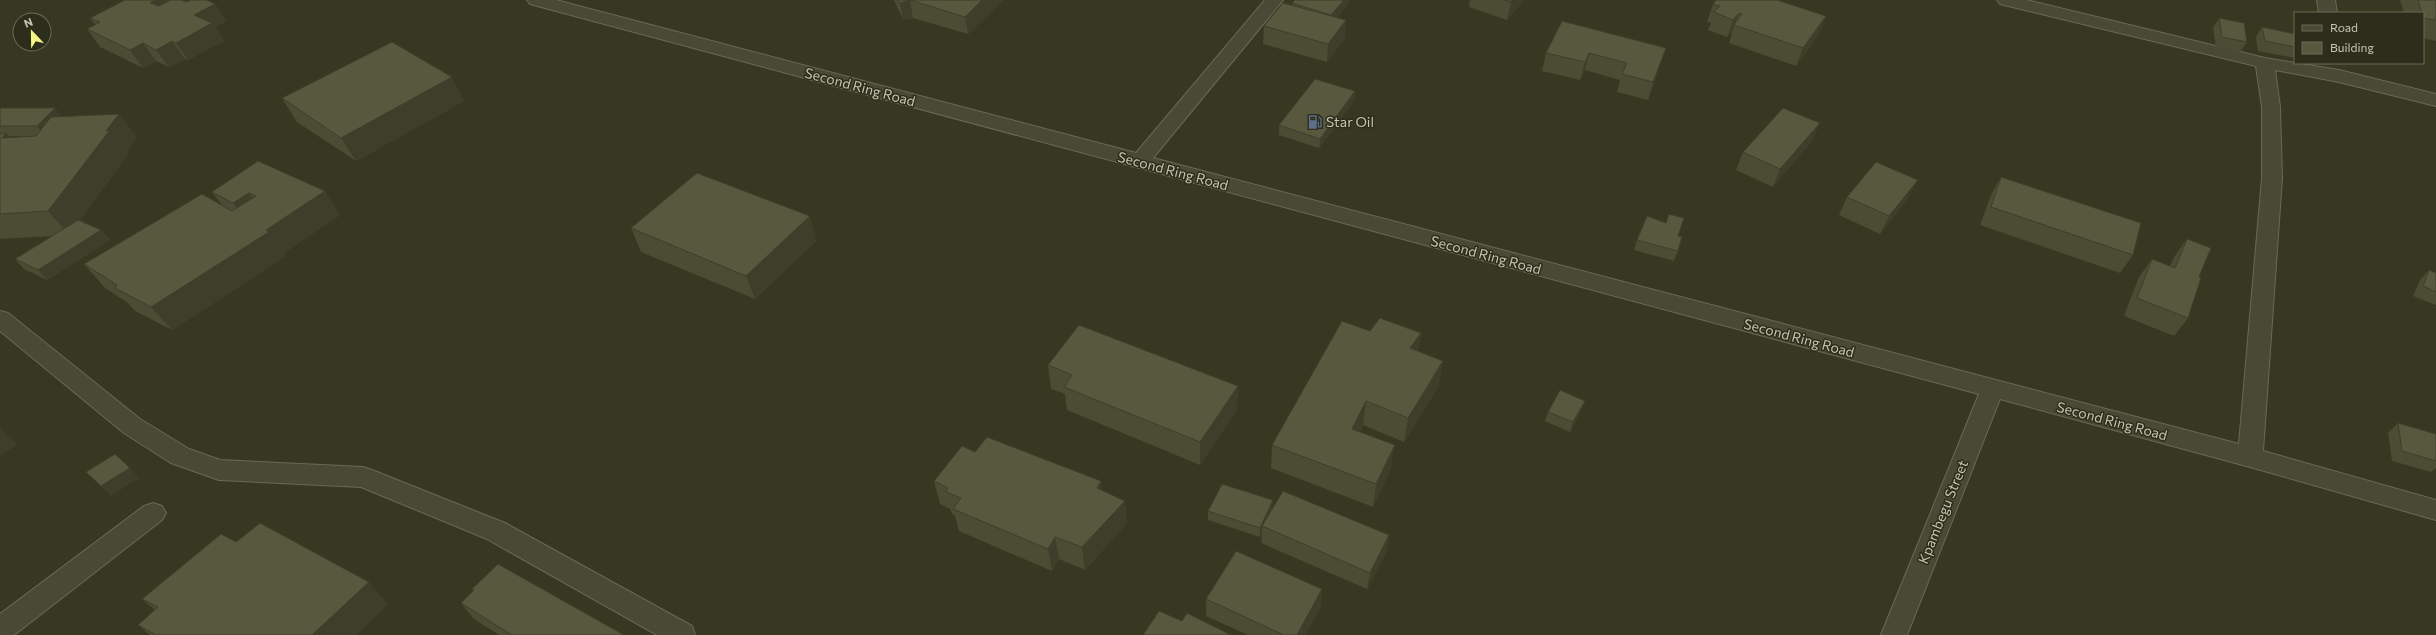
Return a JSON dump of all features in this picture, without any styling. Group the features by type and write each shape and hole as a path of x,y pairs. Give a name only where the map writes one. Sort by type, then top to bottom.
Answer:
{"street":[{"name":"Second Ring Road","path":"536,0 1992,390 2250,457 2436,510"},
{"path":"1140,162 1274,0"},
{"path":"2006,0 2265,63 2338,69 2436,100"},
{"path":"2326,0 2328,12"},
{"path":"2250,457 2272,178 2271,107 2265,63"},
{"path":"0,319 132,426 180,456 219,470 362,477 496,532 682,635"},
{"name":"Kpambegu Street","path":"1894,635 1992,390"},
{"path":"0,630 153,513"}],"building":[{"path":"125,0 156,0 150,3 159,6 171,0 181,0 187,2 191,0 207,0 215,4 194,15 212,23 176,43 172,41 156,50 143,43 130,50 87,29 100,22 90,18"},
{"path":"898,0 910,0 900,3"},
{"path":"910,0 982,0 965,17"},
{"path":"1295,0 1344,0 1331,15 1292,3"},
{"path":"1716,0 1777,0 1826,16 1803,48 1734,25 1742,14 1739,13 1733,20 1714,12 1720,6 1713,4"},
{"path":"2418,0 2436,0 2436,20 2424,18 2424,12 2422,12"},
{"path":"1283,3 1346,20 1328,44 1264,26"},
{"path":"2219,18 2244,23 2247,42 2222,37"},
{"path":"1562,21 1666,48 1653,82 1622,74 1627,63 1589,53 1585,62 1546,53"},
{"path":"2262,27 2294,34 2294,47 2265,41"},
{"path":"392,42 452,77 341,138 282,98"},
{"path":"1315,79 1355,91 1320,139 1279,125"},
{"path":"0,108 55,108 37,126 0,126"},
{"path":"1783,108 1820,123 1780,169 1743,152"},
{"path":"119,114 106,131 110,130 48,211 0,214 0,134 6,133 2,138 36,136 51,117"},
{"path":"258,161 325,191 266,230 269,232 151,307 115,288 117,285 84,264 202,194 232,211 256,196 249,193 233,203 212,192"},
{"path":"1876,162 1918,180 1889,216 1847,197"},
{"path":"697,173 810,216 746,276 631,228"},
{"path":"2001,177 2141,223 2133,255 1991,207"},
{"path":"1669,214 1684,218 1678,236 1682,237 1678,251 1637,240 1647,216 1666,223"},
{"path":"78,220 101,230 38,270 15,259"},
{"path":"2187,239 2211,248 2199,277 2201,278 2188,318 2137,298 2152,259 2175,268"},
{"path":"2429,270 2436,273 2436,292 2423,286"},
{"path":"1380,318 1421,333 1410,348 1443,361 1408,418 1366,401 1352,429 1395,445 1376,484 1272,445 1342,321 1370,331"},
{"path":"1079,325 1238,386 1200,442 1064,387 1072,375 1048,365"},
{"path":"1560,390 1585,401 1573,422 1548,412"},
{"path":"2398,423 2436,434 2436,461 2402,451"},
{"path":"987,437 1101,481 1097,488 1125,501 1082,547 1055,537 1048,549 953,509 961,498 946,492 948,488 934,481 962,446 975,452"},
{"path":"115,454 130,468 101,486 86,472"},
{"path":"1222,484 1273,500 1260,528 1208,511"},
{"path":"1283,491 1389,535 1370,573 1262,526"},
{"path":"260,523 369,582 312,635 156,635 138,625 158,607 142,599 221,534 236,542"},
{"path":"1236,551 1322,589 1297,635 1284,635 1206,599"},
{"path":"498,564 624,635 512,635 461,603 474,590 472,589"},
{"path":"1159,611 1182,621 1187,613 1231,635 1143,635"}],"place":[{"name":"Star Oil","path":"1315,122"}]}
